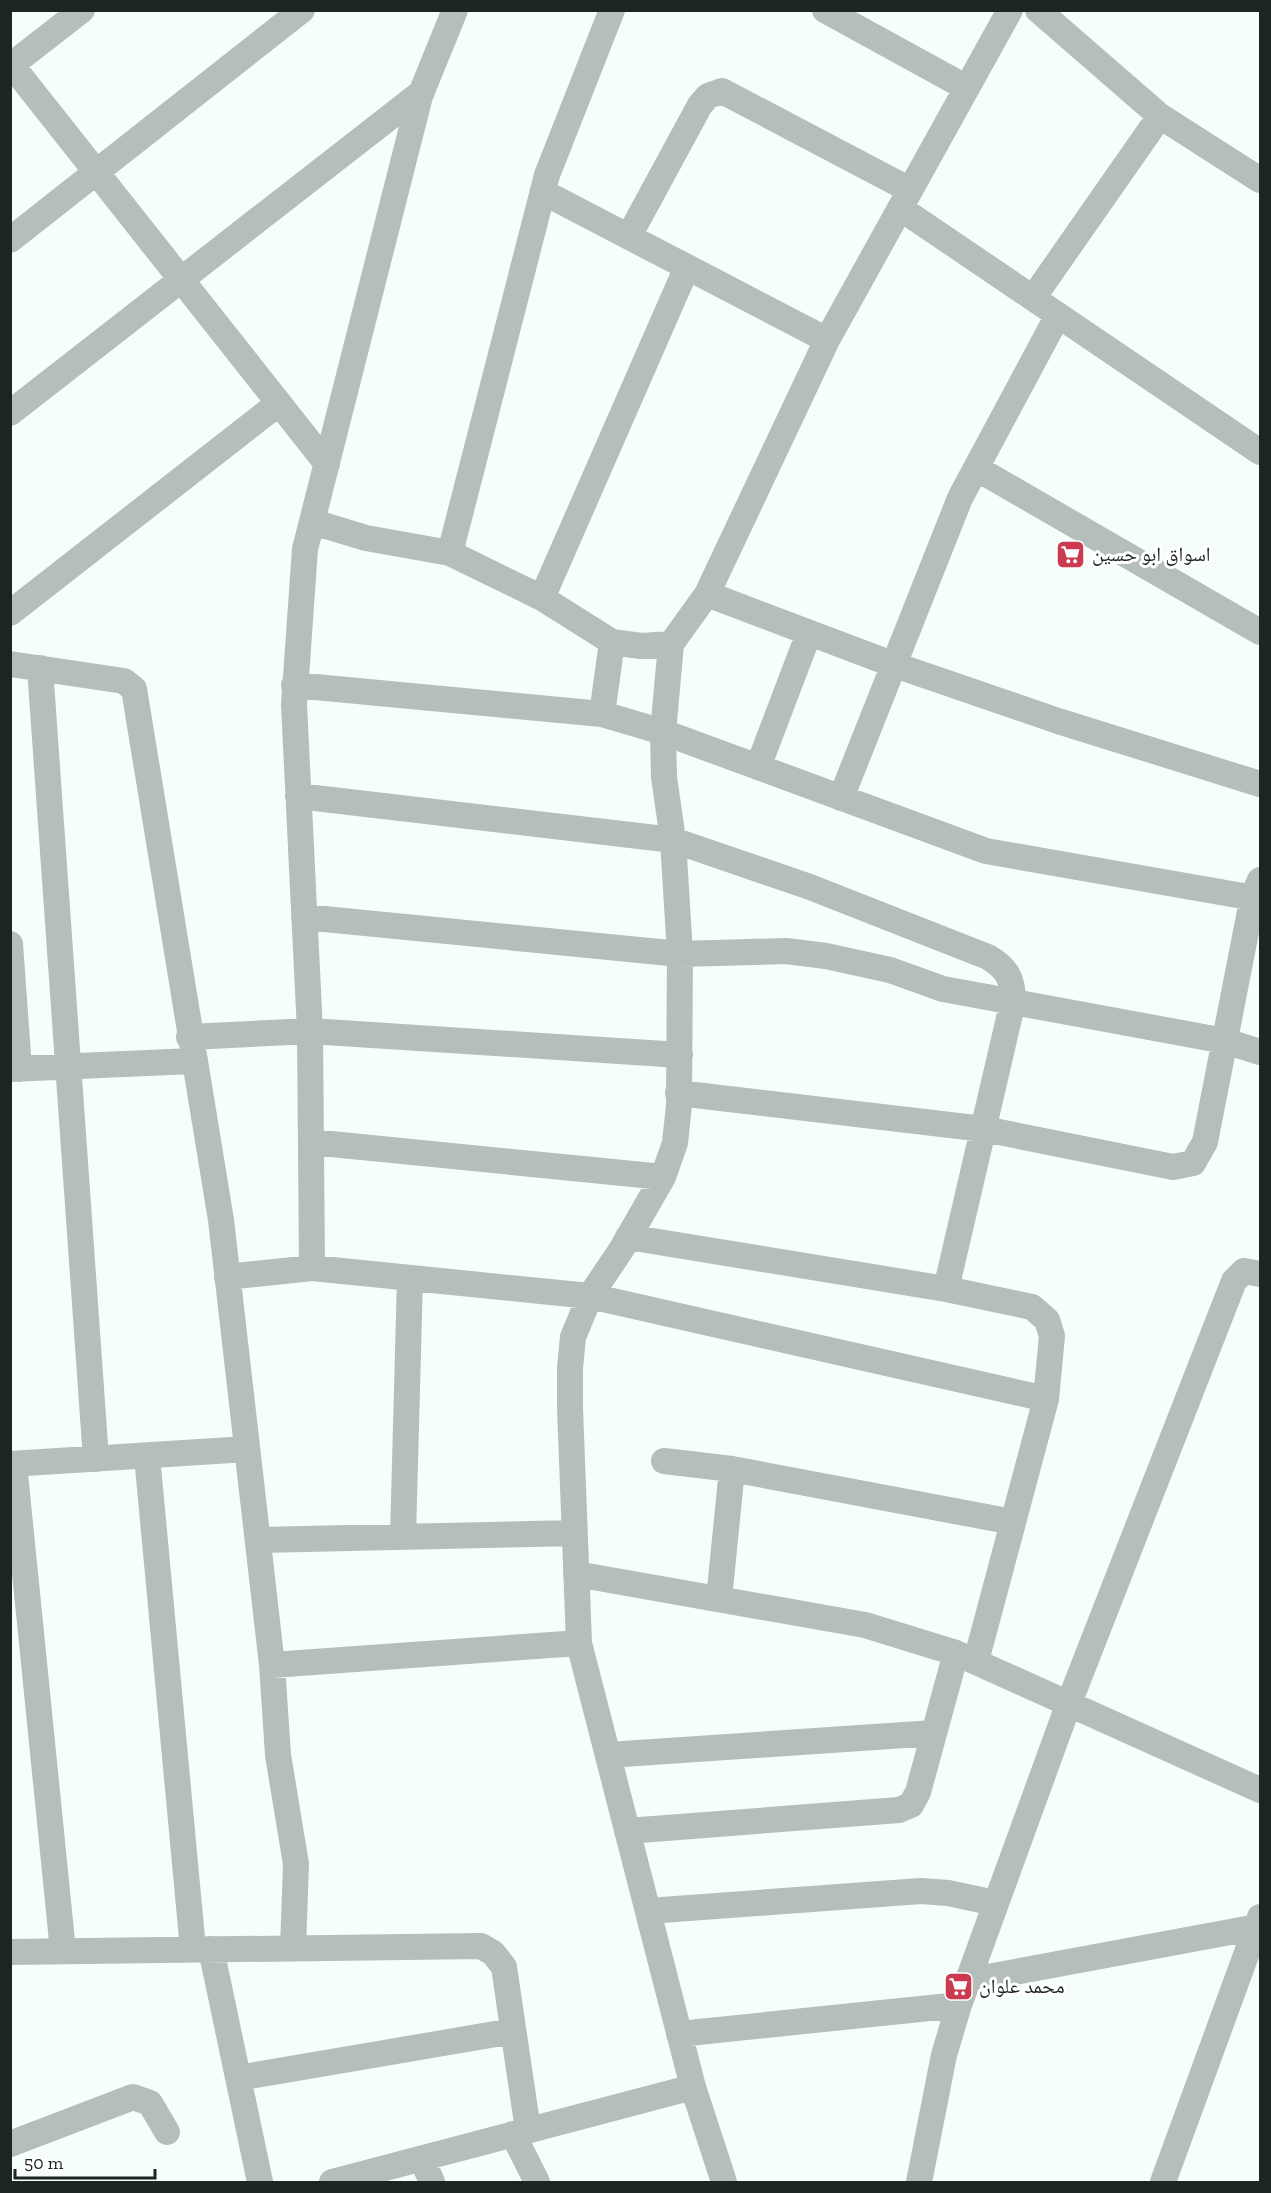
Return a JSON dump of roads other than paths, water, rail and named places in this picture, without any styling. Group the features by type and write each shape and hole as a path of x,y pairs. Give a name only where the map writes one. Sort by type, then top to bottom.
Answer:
{"street":[{"path":"82,10 11,65 327,464"},
{"path":"10,240 302,10"},
{"path":"312,1268 310,1031 294,685 305,549 422,92 455,10"},
{"path":"450,553 543,192 612,10"},
{"path":"825,10 967,88"},
{"path":"1038,10 1160,116 1260,180"},
{"path":"724,2182 693,2087 579,1643 570,1368 573,1337 590,1296 663,1177 675,1143 680,1055 680,954 673,840 664,777 663,732 670,644 706,594 827,340 967,88 1006,12"},
{"path":"629,236 700,105 708,96 722,91 905,199 1033,298 1260,452"},
{"path":"10,413 422,92"},
{"path":"1033,298 1160,116"},
{"path":"543,192 827,340"},
{"path":"542,598 687,267"},
{"path":"841,798 892,664 960,498 1058,315"},
{"path":"10,613 279,403"},
{"path":"976,468 1260,632"},
{"path":"313,522 366,538 450,553 542,598 612,642 640,646 670,644"},
{"path":"706,594 892,664 1058,721 1260,784"},
{"path":"758,766 809,633"},
{"path":"602,714 612,642"},
{"path":"10,664 124,681 134,689 191,1049 221,1220 259,1540 272,1665 278,1755 296,1864 293,1948"},
{"path":"40,668 96,1459"},
{"path":"294,685 602,714 663,732 986,851 1258,892 1204,1142 1193,1163 1173,1167 984,1129 678,1093"},
{"path":"298,796 673,840 810,887 988,957 1008,973 1013,983 1013,1001 946,1289"},
{"path":"304,917 680,954 786,951 826,956 890,970 943,989 1225,1041 1260,1052"},
{"path":"10,944 15,1069 67,1067 310,1031 680,1055"},
{"path":"311,1142 663,1177"},
{"path":"627,1832 899,1810 911,1804 918,1792 934,1733 966,1657 1013,1522 1046,1399 1052,1336 1047,1320 1032,1307 946,1289 628,1237"},
{"path":"227,1277 312,1268 590,1296 1046,1399"},
{"path":"919,2182 944,2055 963,1993 1070,1703 1234,1281 1244,1270 1260,1274"},
{"path":"403,1537 410,1278"},
{"path":"63,1951 12,1464 247,1449"},
{"path":"147,1455 202,1949 238,2078 260,2182"},
{"path":"664,1461 732,1469 1013,1522"},
{"path":"719,1599 732,1469"},
{"path":"259,1540 574,1533"},
{"path":"576,1574 865,1625 966,1657 1260,1790"},
{"path":"272,1665 579,1643"},
{"path":"608,1755 934,1733"},
{"path":"648,1911 921,1891 948,1893 995,1903"},
{"path":"680,2034 963,1993 1259,1922"},
{"path":"1163,2182 1259,1922"},
{"path":"10,1952 482,1946 492,1953 504,1968 513,2031 521,2132 537,2182"},
{"path":"238,2078 513,2031"},
{"path":"332,2182 375,2177 422,2158 693,2087"},
{"path":"10,2144 133,2097 150,2103 167,2132"},
{"path":"422,2158 432,2182"}],"place":[{"name":"اسواق ابو حسين","path":"1071,554"},
{"name":"محمد علوان","path":"958,1986"}]}
